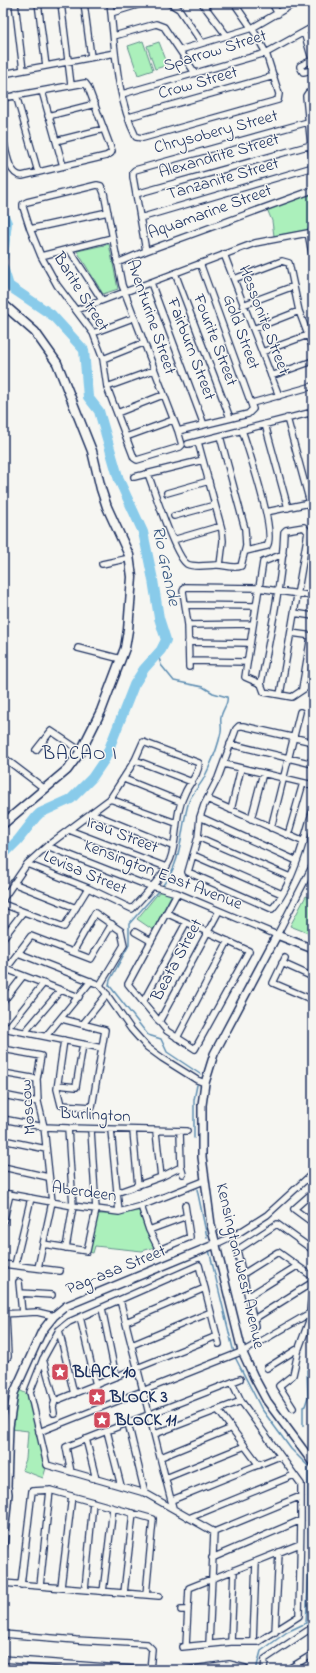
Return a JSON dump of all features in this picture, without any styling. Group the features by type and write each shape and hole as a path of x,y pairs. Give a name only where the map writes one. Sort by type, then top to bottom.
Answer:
{"main road":[{"path":"3,304 35,332 57,363 92,451 107,507 130,558 132,577 129,624 125,648 101,711 81,751 67,770 3,824"}],"street":[{"path":"15,3 23,70"},
{"path":"38,3 46,66"},
{"path":"61,3 72,85"},
{"path":"84,3 91,58"},
{"path":"110,3 115,53 122,94 136,137 142,138 278,100 279,94 266,53 252,28 234,3"},
{"path":"111,13 144,3"},
{"path":"168,3 179,9 202,43"},
{"path":"202,3 227,36"},
{"path":"272,3 278,14"},
{"path":"180,50 252,28 295,3"},
{"path":"114,36 160,24 164,27 195,74"},
{"name":"Sparrow Street","path":"122,94 266,53 313,27"},
{"path":"304,32 312,61 300,67 304,72 313,70"},
{"path":"3,74 115,53"},
{"name":"Crow Street","path":"129,117 274,76"},
{"path":"3,98 85,83 88,87 112,147 111,153 106,156 22,176 15,174 11,167 3,138"},
{"path":"42,91 63,166"},
{"path":"313,92 308,93 306,96 313,167"},
{"path":"16,95 38,172"},
{"path":"48,116 95,104"},
{"name":"Chrysobery Street","path":"136,194 133,172 137,168 308,122"},
{"path":"56,141 104,129"},
{"name":"Alexandrite Street","path":"136,194 311,145"},
{"name":"Tanzanite Street","path":"140,218 313,167"},
{"name":"Barite Street","path":"101,186 92,186 23,204 30,229 57,285 93,333 103,358 107,388 134,458 137,460 180,447 181,443 178,431"},
{"name":"Aventurine Street","path":"101,186 104,193 124,293 178,431"},
{"name":"Aquamarine Street","path":"117,263 146,250 313,190"},
{"path":"136,194 146,250"},
{"path":"30,229 108,212"},
{"path":"77,310 255,243 310,232 313,259"},
{"path":"42,256 112,238"},
{"path":"69,249 102,300"},
{"name":"Hessonite Street","path":"224,254 279,396"},
{"path":"234,279 282,261 289,263 299,311 313,348"},
{"name":"Gold Street","path":"200,263 252,403 252,412 230,418"},
{"name":"Fourite Street","path":"175,273 230,418"},
{"name":"Fairburn Street","path":"151,283 204,425"},
{"path":"243,304 294,286"},
{"path":"253,329 299,311"},
{"path":"93,333 133,318"},
{"path":"262,352 308,335"},
{"path":"103,358 143,343"},
{"path":"271,376 313,361"},
{"path":"107,388 154,370"},
{"path":"252,403 313,386"},
{"path":"117,412 163,395"},
{"path":"188,444 312,412 313,422"},
{"path":"178,431 230,418"},
{"path":"287,418 313,514"},
{"path":"126,438 173,420"},
{"path":"265,424 288,508"},
{"path":"242,430 269,527 269,545 264,548 246,551"},
{"path":"148,474 177,551 187,564 242,566 246,551 246,529 220,436"},
{"path":"198,442 221,526 223,542 220,565"},
{"path":"134,477 203,460"},
{"path":"167,494 209,482"},
{"path":"266,512 310,503"},
{"path":"174,516 215,505"},
{"path":"173,540 221,526"},
{"path":"280,695 308,532 304,527 286,530 260,684 264,692 280,695 292,697 313,683"},
{"path":"260,684 245,677 258,588 263,562 283,554"},
{"path":"102,564 130,558"},
{"path":"246,662 189,664 188,625 183,588 258,588 313,596"},
{"path":"185,605 255,606"},
{"path":"294,613 313,616"},
{"path":"188,625 252,624"},
{"path":"291,633 312,636 302,689"},
{"path":"188,642 249,643"},
{"path":"78,648 121,659"},
{"path":"271,828 300,712"},
{"path":"313,741 239,726 236,729 224,764 200,817 198,837 188,871 189,873 270,908 274,907 282,894 297,861 313,809"},
{"path":"36,750 51,731 81,751"},
{"path":"3,899 27,864 55,838 69,830 110,799 135,760 141,743 145,742 190,759 199,763 200,766 181,802 170,859 152,886"},
{"path":"230,744 313,764"},
{"path":"3,757 45,789"},
{"path":"135,760 192,782"},
{"path":"224,764 313,785"},
{"path":"230,810 241,768"},
{"path":"251,819 263,773"},
{"path":"124,779 181,802"},
{"path":"288,835 303,783"},
{"path":"110,799 176,824"},
{"path":"207,799 304,842"},
{"path":"91,814 172,846"},
{"path":"200,817 297,861"},
{"name":"Irau Street","path":"69,830 166,867"},
{"path":"198,837 290,877"},
{"name":"Kensington East Avenue","path":"47,846 141,883 178,893 313,949"},
{"path":"193,855 282,894"},
{"name":"Levisa Street","path":"27,864 88,888 132,909 152,886"},
{"name":"Kensington West Avenue","path":"313,865 278,935 214,1054 205,1083 202,1105 204,1181 216,1244 242,1351 267,1401 313,1463"},
{"path":"13,883 76,908"},
{"path":"3,904 64,927 88,888"},
{"path":"166,913 249,951 195,1049 167,1031 128,984 166,913 178,893"},
{"name":"Beata Street","path":"159,1022 219,911"},
{"path":"3,938 23,912"},
{"path":"73,952 95,913 121,931 124,945 100,985"},
{"path":"143,1002 186,923"},
{"path":"79,997 60,991 6,969 31,936 91,959 112,924"},
{"path":"135,932 151,941"},
{"path":"177,1038 228,941"},
{"path":"18,953 100,985 132,1029 148,1047 162,1058 197,1080 205,1083"},
{"path":"313,977 284,960 273,982 313,1000"},
{"path":"3,1002 23,976"},
{"path":"46,1036 62,1019 91,981"},
{"path":"43,984 5,1028 102,1048"},
{"path":"25,1032 60,991"},
{"path":"83,1024 107,994"},
{"path":"62,1019 105,1030 92,1107 61,1105 58,1086 64,1040"},
{"path":"58,1086 76,1087 83,1044"},
{"name":"Moscow","path":"3,1049 41,1056 36,1079 38,1102 44,1127 48,1176 52,1202"},
{"path":"3,1072 36,1079"},
{"path":"3,1095 38,1102"},
{"name":"Burlington","path":"3,1119 44,1127 156,1132 187,1131"},
{"path":"66,1248 73,1206 68,1128"},
{"path":"43,1244 87,1251 96,1210 91,1130"},
{"path":"111,1130 118,1212"},
{"path":"133,1131 138,1186"},
{"path":"180,1131 181,1167 183,1174"},
{"path":"156,1132 161,1177"},
{"path":"3,1140 46,1149"},
{"path":"3,1167 48,1176"},
{"path":"116,1193 161,1177 181,1167"},
{"path":"216,1244 237,1234 267,1215 313,1172"},
{"name":"Aberdeen","path":"3,1192 96,1210 118,1212 141,1206 204,1181"},
{"path":"3,1223 10,1194"},
{"path":"313,1195 311,1194 294,1209 313,1223"},
{"path":"15,1265 31,1198"},
{"path":"38,1268 52,1202"},
{"path":"141,1206 149,1230 159,1250 190,1237 185,1205"},
{"path":"149,1230 187,1216"},
{"path":"256,1326 237,1250 277,1224 313,1250"},
{"name":"Pag-asa Street","path":"3,1547 8,1494 9,1427 12,1398 42,1331 54,1316 66,1306 216,1244"},
{"path":"243,1274 278,1252 313,1277"},
{"path":"3,1264 60,1271"},
{"path":"214,1532 145,1493 48,1465 30,1392 43,1359 59,1330 69,1322 199,1265 219,1344"},
{"path":"249,1296 297,1266"},
{"path":"19,1282 22,1313"},
{"path":"254,1319 313,1282"},
{"path":"293,1408 279,1386 293,1375 299,1348 309,1321 313,1282"},
{"path":"126,1322 205,1288"},
{"path":"20,1293 52,1294"},
{"path":"120,1300 173,1508"},
{"path":"102,1308 116,1377"},
{"path":"3,1360 8,1357 5,1339 4,1314 37,1312 54,1316"},
{"path":"132,1345 211,1312"},
{"path":"39,1432 251,1348 310,1313"},
{"path":"80,1317 96,1385"},
{"path":"59,1330 74,1394"},
{"path":"55,1402 217,1336"},
{"path":"267,1368 299,1348"},
{"path":"43,1359 55,1402 53,1407 54,1413"},
{"path":"71,1472 66,1447 240,1379"},
{"path":"232,1382 241,1401 301,1484 299,1616 258,1642 231,1642 184,1647 189,1588 300,1544"},
{"path":"155,1434 241,1401"},
{"path":"218,1410 259,1465"},
{"path":"128,1423 145,1493"},
{"path":"161,1457 232,1428"},
{"path":"107,1431 121,1486"},
{"path":"86,1439 96,1479"},
{"path":"166,1478 245,1446"},
{"path":"172,1500 280,1456"},
{"path":"189,1518 294,1475"},
{"path":"40,1586 50,1490"},
{"path":"21,1585 32,1491 50,1490 152,1519 146,1595"},
{"path":"62,1587 72,1496"},
{"path":"214,1532 300,1496"},
{"path":"84,1590 93,1502"},
{"path":"104,1592 113,1508"},
{"path":"124,1592 133,1513"},
{"path":"212,1558 301,1520"},
{"path":"209,1644 214,1532"},
{"path":"275,1632 279,1552"},
{"path":"253,1642 256,1562"},
{"path":"231,1642 234,1570"},
{"path":"3,1583 159,1596"},
{"path":"181,1610 188,1610"},
{"path":"264,1670 264,1659 313,1627"},
{"path":"3,1634 147,1644 152,1649 150,1670"},
{"path":"287,1670 313,1654"},
{"path":"3,1660 145,1670"},
{"path":"185,1670 229,1664 245,1668 246,1670"}],"green space":[{"path":"143,41 153,70 138,75 128,46"},
{"path":"159,42 168,65 155,69 147,46"},
{"path":"311,194 313,196 313,229 274,236 272,221 267,209"},
{"path":"109,244 118,289 103,294 77,251"},
{"path":"160,891 172,894 153,930 137,919"},
{"path":"306,896 313,899 313,935 290,926"},
{"path":"138,1211 141,1212 155,1247 142,1251 95,1246 93,1253 89,1252 98,1214 118,1214"},
{"path":"19,1390 27,1394 46,1468 43,1478 22,1470 26,1459 28,1431 12,1429 15,1399"}],"waterway":[{"name":"Rio Grande","path":"3,214 7,223 3,257"},
{"name":"Rio Grande","path":"3,267 9,286 52,315 84,350 88,397 99,411 119,480 143,532 159,618 166,640 161,650 144,669 134,685 105,759 92,778 71,799 40,813 18,840 3,855"},
{"path":"158,654 161,665 174,681 203,687 213,693 227,697 221,717 221,732 212,761 204,778 189,801 178,856 163,885"},
{"path":"158,891 129,924 129,945 110,980 109,985 148,1035 161,1039 167,1052 200,1074"},
{"path":"194,1138 194,1100 197,1085"},
{"path":"197,1189 207,1237"},
{"path":"209,1250 234,1353"},
{"path":"235,1357 261,1408 291,1449 308,1466 309,1571 306,1623 287,1632 261,1651 256,1670"},
{"path":"303,1426 303,1407 305,1406 308,1397 307,1370 313,1364"}],"place":[{"name":"BLACK 10","path":"60,1372"},
{"name":"BLOCK 3","path":"97,1397"},
{"name":"BLOCK 11","path":"102,1420"}],"district":[{"name":"BACAO I","path":"80,754"}]}
